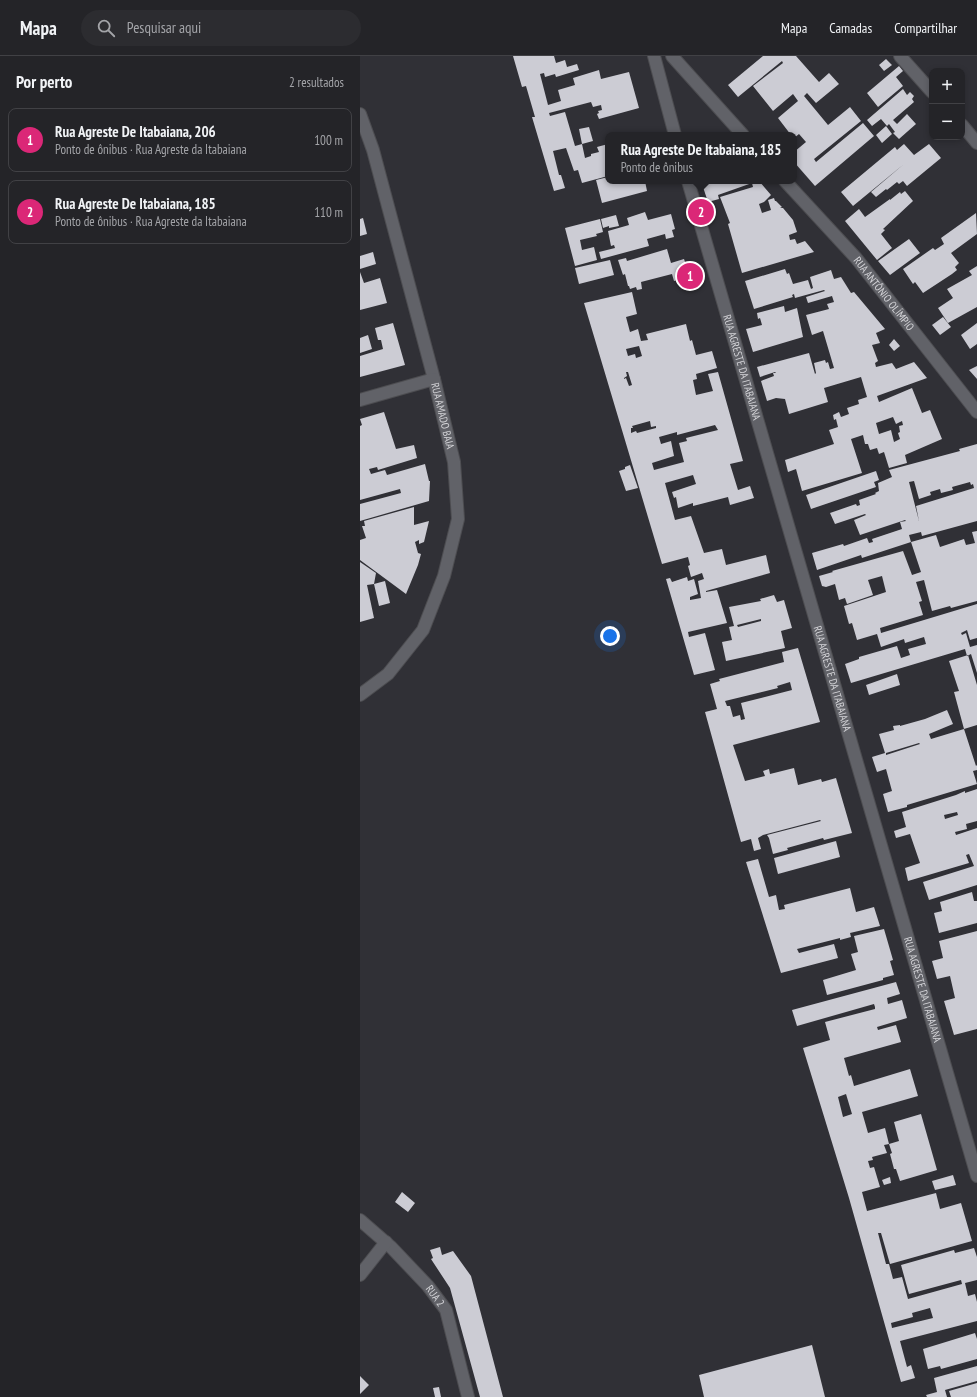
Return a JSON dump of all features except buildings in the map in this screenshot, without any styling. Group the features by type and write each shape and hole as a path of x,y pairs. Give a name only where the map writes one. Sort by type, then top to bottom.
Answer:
{"street":[{"path":"654,56 674,132"},
{"path":"672,56 739,132"},
{"path":"900,56 929,89"},
{"name":"RUA AMADO BAIA","path":"360,114 373,150 434,379 454,462 458,520 444,576 423,630 388,674 360,695"},
{"path":"965,129 977,143"},
{"name":"RUA AGRESTE DA ITABAIANA","path":"689,184 977,1176"},
{"name":"RUA ANTÔNIO OLÍMPIO","path":"788,184 856,258 977,412"},
{"path":"360,400 434,379"},
{"name":"RUA 2","path":"360,1220 386,1242 428,1286 446,1310 466,1396"},
{"path":"360,1275 386,1242"}],"place":[{"name":"Rua Agreste De Itabaiana, 185","path":"701,212"},
{"name":"Rua Agreste De Itabaiana, 206","path":"690,276"}]}
